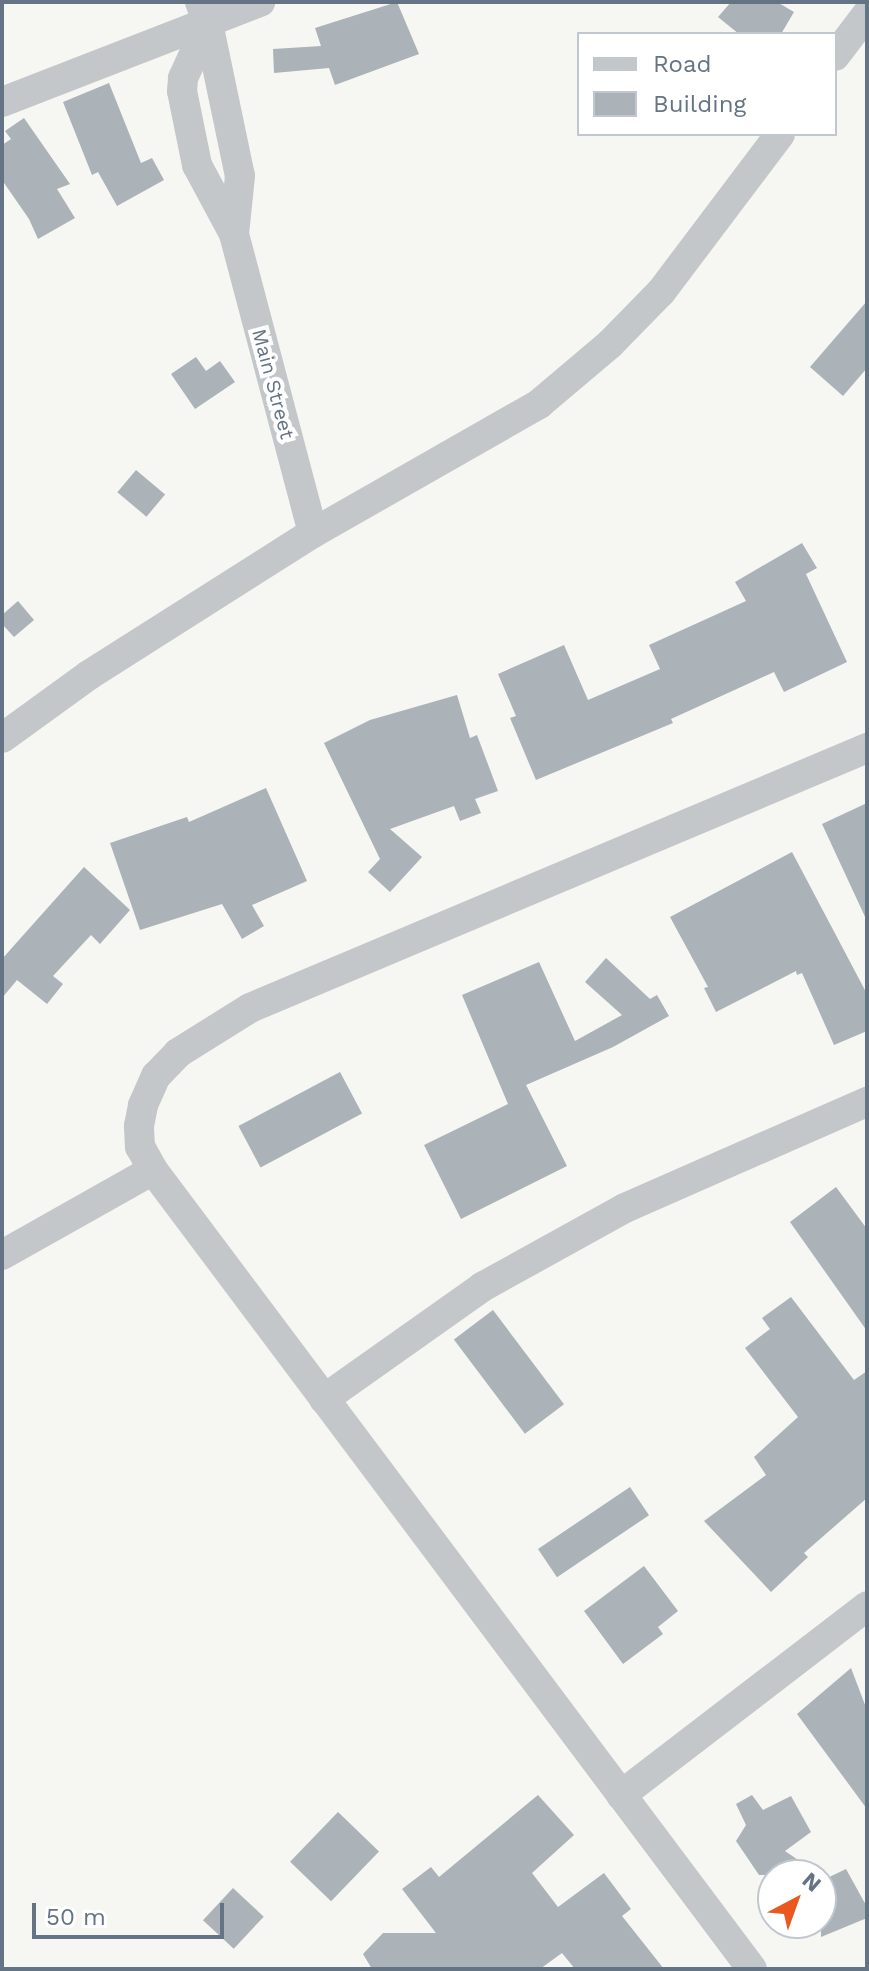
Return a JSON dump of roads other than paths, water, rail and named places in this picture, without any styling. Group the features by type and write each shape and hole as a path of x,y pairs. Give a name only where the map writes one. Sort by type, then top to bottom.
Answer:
{"street":[{"path":"2,102 204,13 260,2"},
{"name":"Main Street","path":"204,13 183,78 182,91 197,165 234,234 313,533"},
{"name":"Main Street","path":"204,13 240,176 234,234"},
{"path":"837,53 867,14"},
{"path":"2,738 89,675 313,533 539,404 610,344 661,292 778,136"},
{"path":"752,1969 153,1170 140,1147 143,1105 156,1076 178,1053 250,1008 867,748"},
{"path":"324,1399 482,1287 625,1208 867,1102"},
{"path":"2,1255 153,1170"},
{"path":"621,1795 867,1606"}]}
